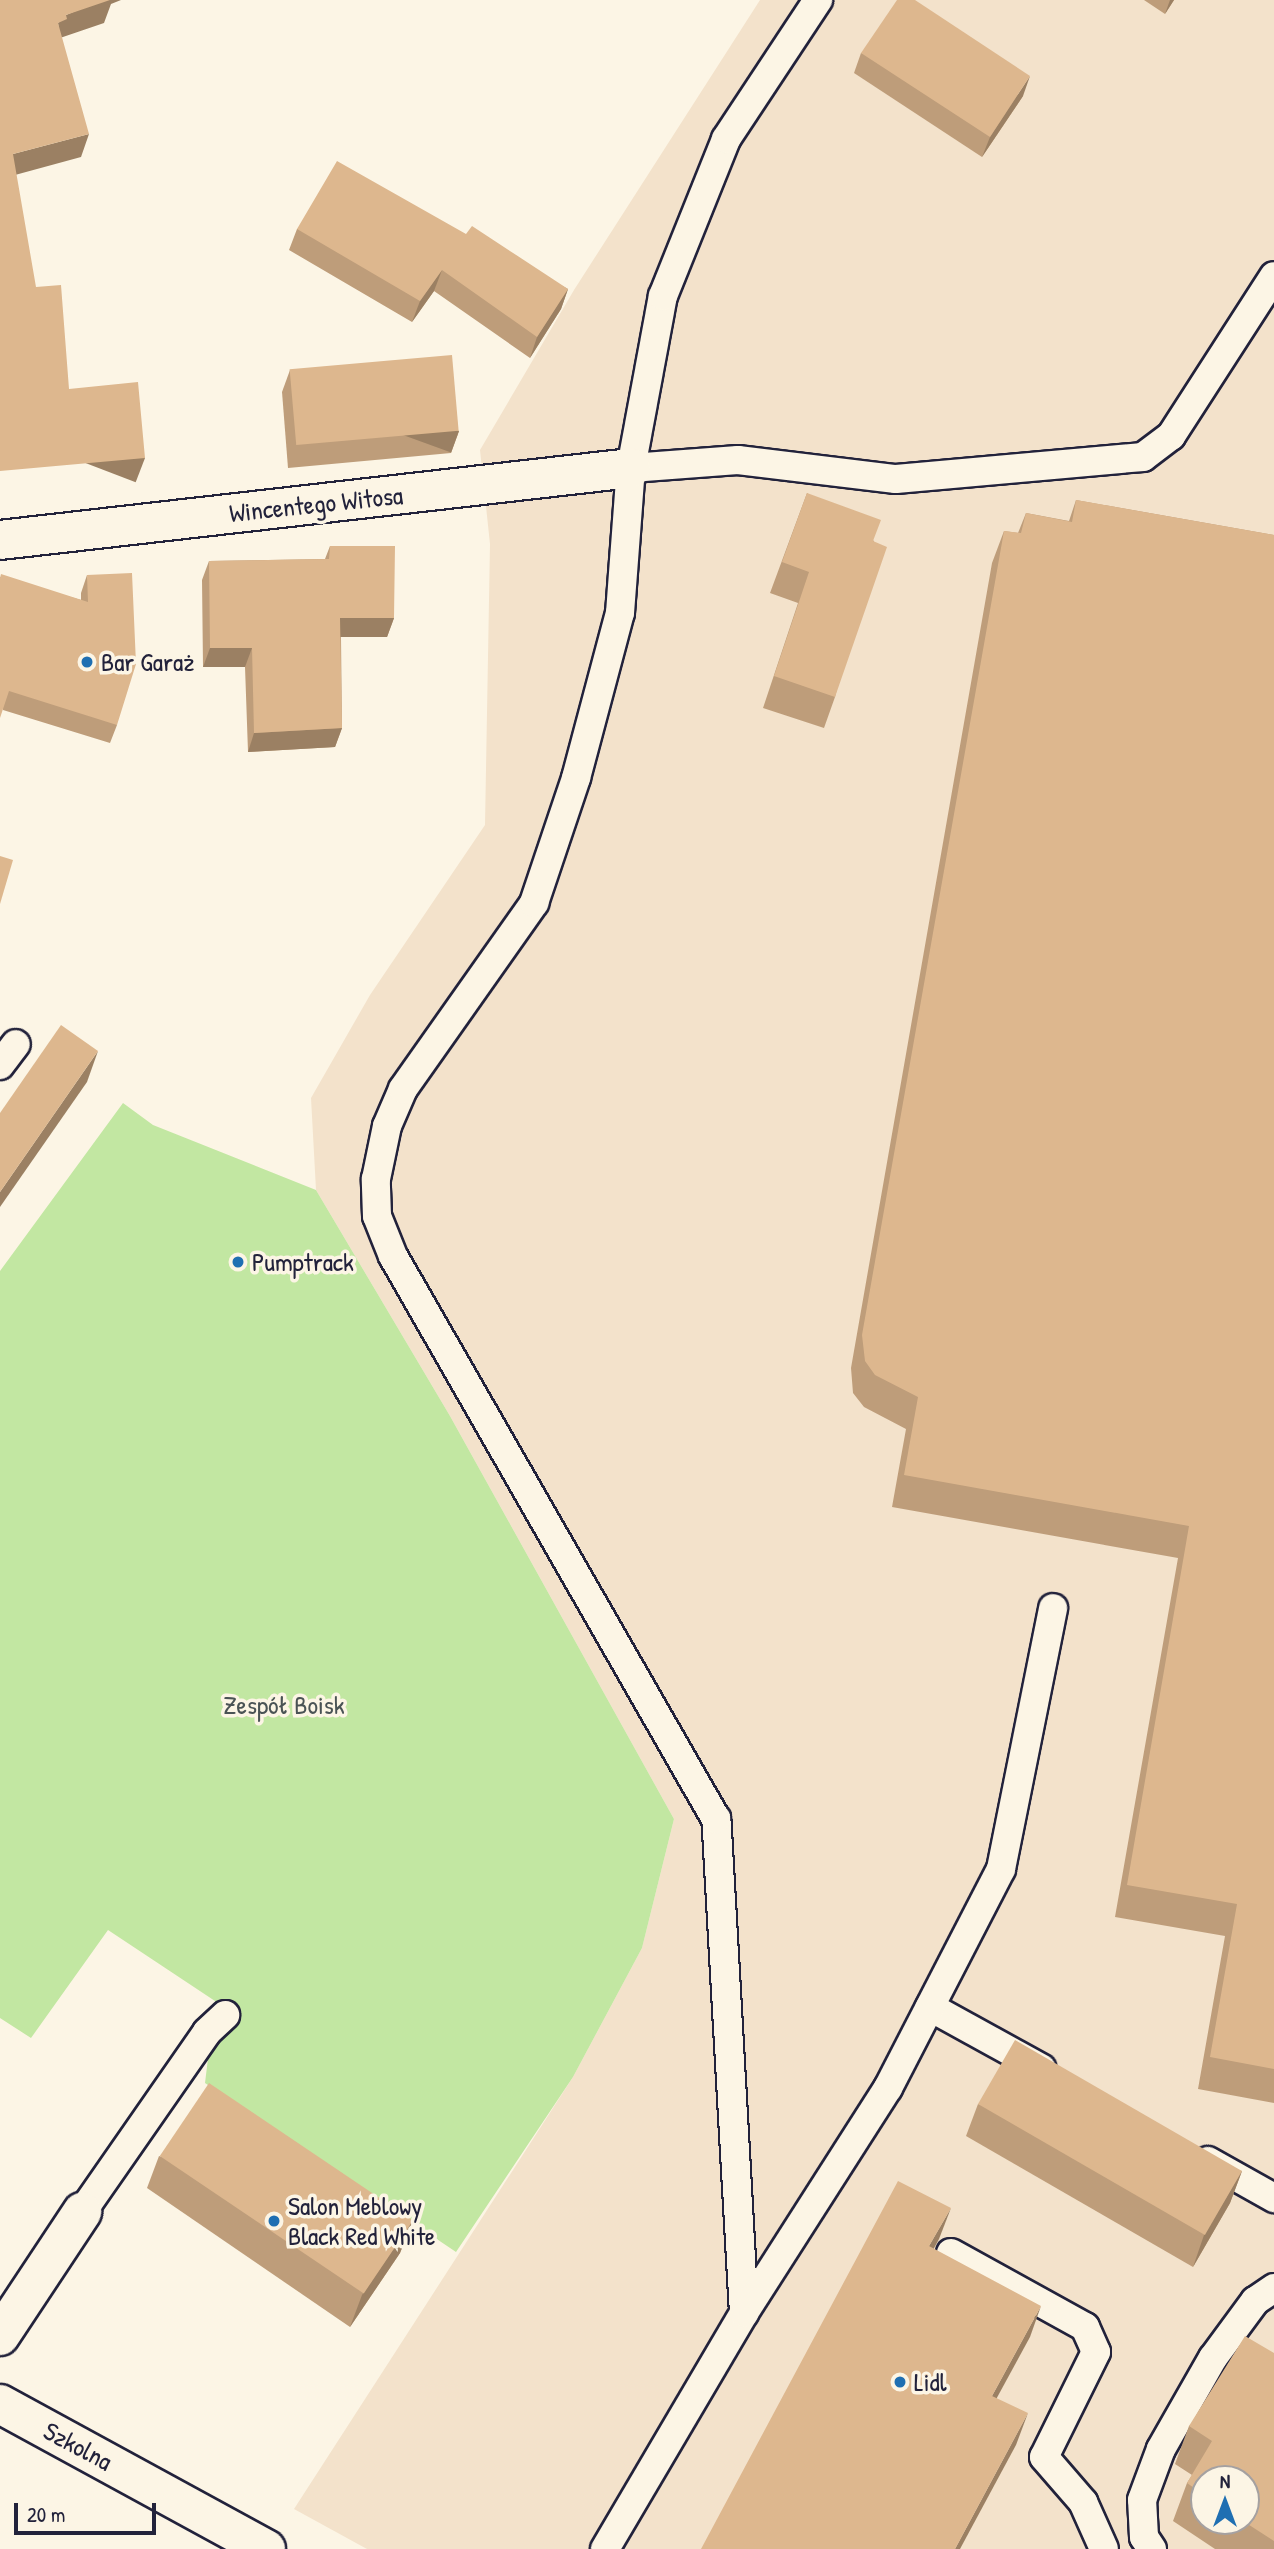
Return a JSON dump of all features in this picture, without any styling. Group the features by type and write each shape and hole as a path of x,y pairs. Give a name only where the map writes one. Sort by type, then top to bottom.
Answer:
{"street":[{"name":"Wincentego Witosa","path":"0,540 631,468"},
{"path":"0,2336 82,2212"},
{"name":"Szkolna","path":"0,2404 266,2549"}],"lane":[{"path":"744,2313 716,1819 393,1256 377,1216 376,1179 387,1126 403,1089 534,903 576,778 620,613 631,468 663,296 726,139 818,0"},
{"path":"631,468 738,460 896,479 1143,457 1171,436 1274,276"},
{"path":"605,2549 744,2313 888,2088 1001,1869 1053,1608"},
{"path":"930,2007 1060,2079"},
{"path":"82,2212 207,2032 225,2015"},
{"path":"1179,2145 1274,2198"},
{"path":"951,2253 1085,2327 1096,2352 1044,2457 1083,2502 1104,2549"},
{"path":"1152,2549 1144,2537 1142,2500 1161,2449 1213,2358 1255,2301 1274,2288"}],"shaded area":[{"path":"760,0 1274,0 1274,2549 367,2549 294,2509 573,2077 642,1948 674,1819 450,1416 316,1190 311,1098 370,995 485,825 490,544 480,450 574,290"}],"green space":[{"name":"Zespół Boisk","path":"123,1103 153,1125 316,1190 450,1416 674,1819 642,1948 573,2077 456,2252 205,2083 215,2001 108,1930 31,2038 0,2018 0,1271"}],"building":[{"path":"0,0 110,0 66,15 67,19 58,23 89,134 13,154 36,287 61,285 69,389 138,382 145,458 0,471"},
{"path":"897,0 915,0 1030,76 990,137 861,53"},
{"path":"337,161 466,234 472,226 568,289 537,337 442,270 420,301 297,229"},
{"path":"452,355 459,431 296,445 290,369"},
{"path":"807,493 881,520 873,541 887,547 835,697 774,676 809,572 782,562"},
{"path":"1076,500 1274,535 1274,2069 1210,2057 1237,1904 1127,1885 1189,1526 904,1475 918,1397 875,1375 865,1361 862,1335 1004,531 1021,533 1026,513 1072,522"},
{"path":"330,546 395,546 394,618 340,618 342,728 254,733 252,648 210,648 209,561 329,559"},
{"path":"132,573 136,664 117,725 9,691 0,718 1,574 88,602 87,575"},
{"path":"0,856 13,860 0,904"},
{"path":"61,1025 98,1051 0,1192 0,1113"},
{"path":"1015,2040 1242,2171 1205,2235 978,2104"},
{"name":"Salon Meblowy Black Red White","path":"209,2083 413,2221 364,2294 160,2156"},
{"name":"Lidl","path":"898,2181 951,2208 929,2246 1041,2306 992,2396 1028,2413 955,2549 701,2549"},
{"path":"1245,2336 1274,2353 1274,2541 1260,2532 1260,2465 1198,2465 1212,2441 1189,2426"}],"place":[{"name":"Bar Garaż","path":"87,662"},
{"name":"Pumptrack","path":"238,1262"},
{"name":"Salon Meblowy Black Red White","path":"274,2221"},
{"name":"Lidl","path":"900,2382"}]}
